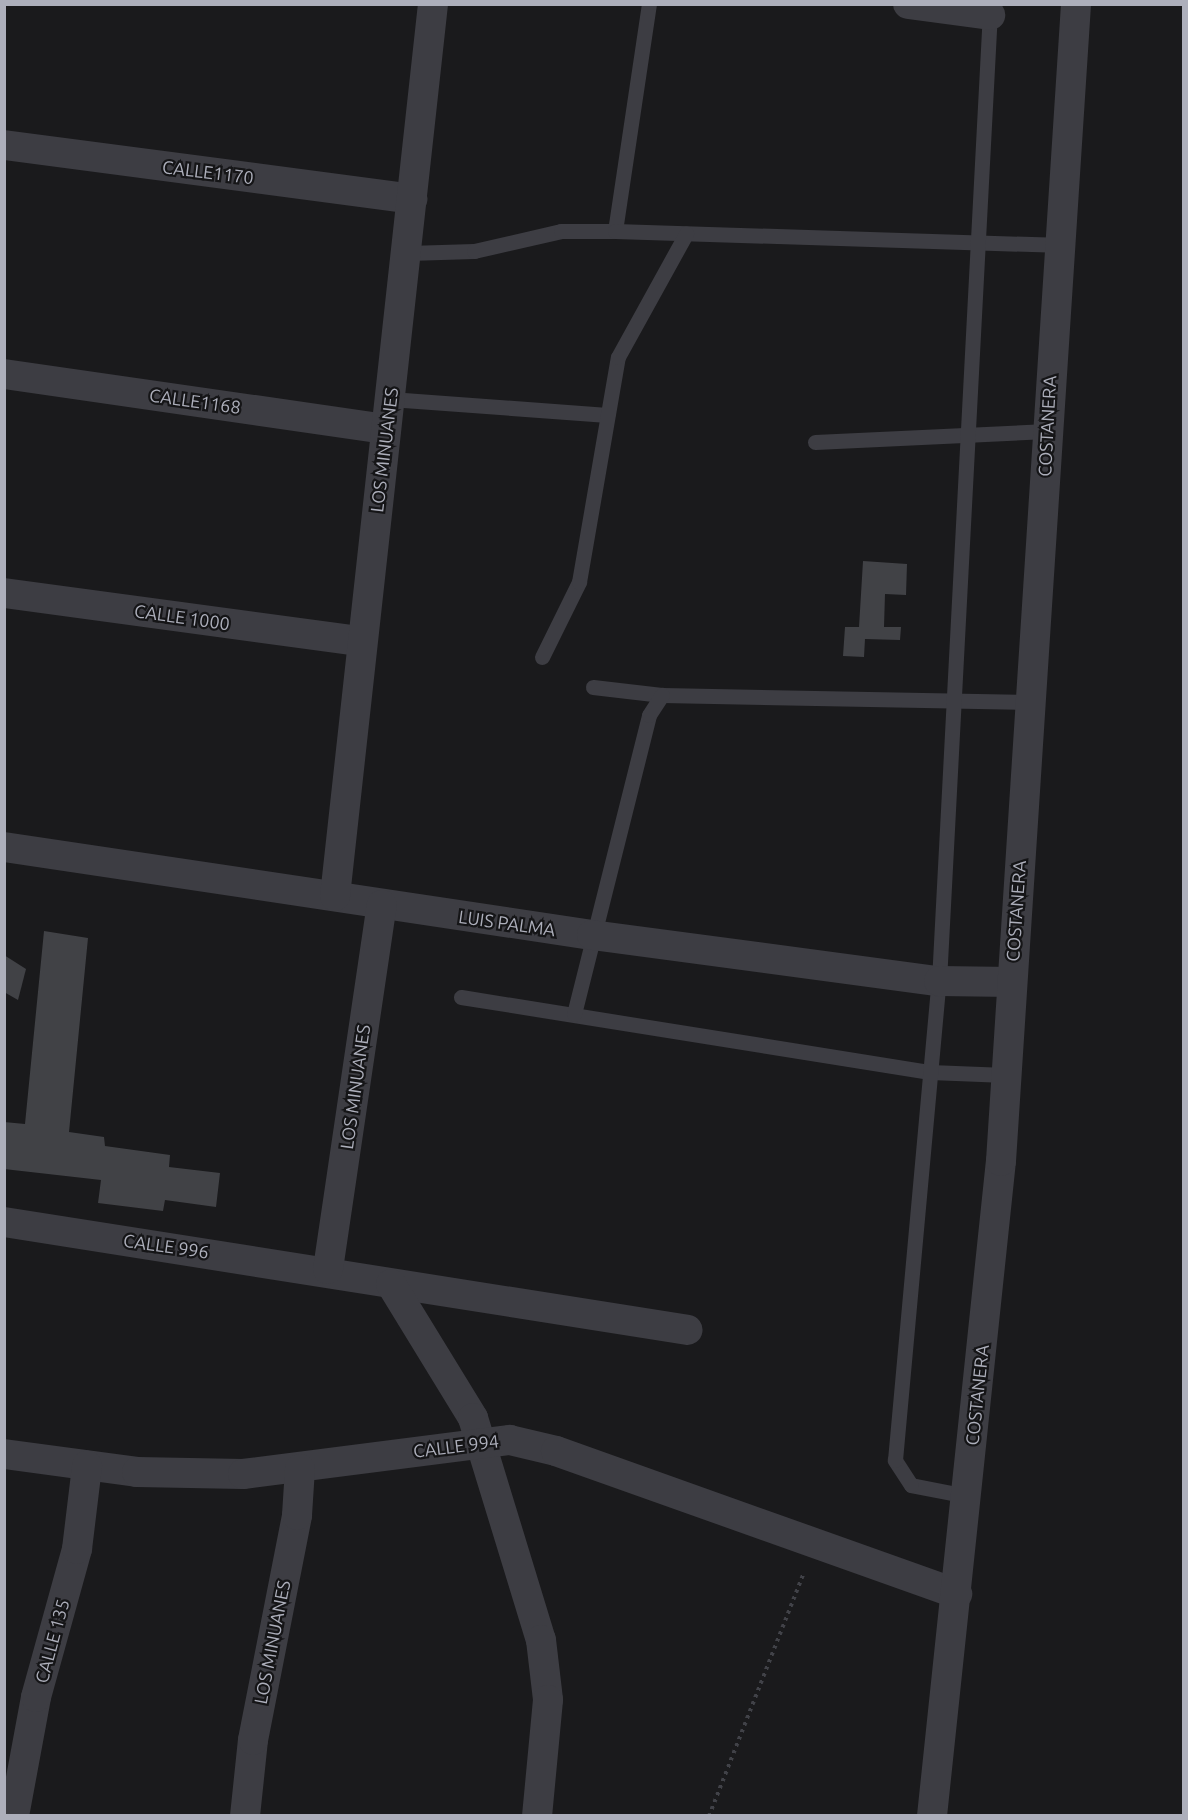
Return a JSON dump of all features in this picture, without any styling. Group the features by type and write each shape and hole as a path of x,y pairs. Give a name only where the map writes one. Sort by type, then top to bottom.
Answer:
{"street":[{"name":"LOS MINUANES","path":"335,896 360,641 408,253 433,4"},
{"path":"908,4 990,10"},
{"name":"COSTANERA","path":"932,1815 995,1239 1047,431 1056,245 1076,4"},
{"name":"CALLE1170","path":"4,146 412,199"},
{"name":"CALLE1168","path":"4,374 386,429"},
{"name":"CALLE 1000","path":"4,593 360,641"},
{"name":"LUIS PALMA","path":"4,847 592,935 939,981 1011,982"},
{"name":"LOS MINUANES","path":"328,1269 382,905"},
{"name":"CALLE 996","path":"4,1222 328,1269 390,1284 688,1330"},
{"path":"390,1284 482,1440 548,1674 537,1815"},
{"name":"CALLE 994","path":"4,1454 87,1466 186,1474 300,1468 482,1440 510,1440 556,1451 814,1546 957,1594"},
{"name":"CALLE 135","path":"14,1815 36,1697 77,1549 87,1466"},
{"name":"LOS MINUANES","path":"245,1815 300,1468"}],"lane":[{"path":"615,231 650,4"},
{"path":"967,1496 911,1485 895,1460 939,981 990,10"},
{"path":"408,253 474,251 561,231 977,240 1056,245"},
{"path":"542,657 579,582 607,415 626,338 686,234"},
{"path":"390,399 607,415"},
{"path":"815,441 1047,431"},
{"path":"593,687 662,695 953,698 1029,702"},
{"path":"574,1014 649,715 662,695"},
{"path":"461,997 930,1072 1006,1075"}],"path":[{"path":"709,1815 814,1546"}],"building":[{"path":"863,561 907,564 906,595 885,594 884,627 901,627 900,640 865,639 864,657 843,656 845,627 859,627"},
{"path":"44,931 88,938 69,1132 104,1137 105,1146 170,1155 169,1167 220,1173 216,1207 165,1200 163,1211 98,1203 101,1180 4,1169 4,1122 25,1124"},
{"path":"4,955 26,969 18,1000 4,992"}]}
